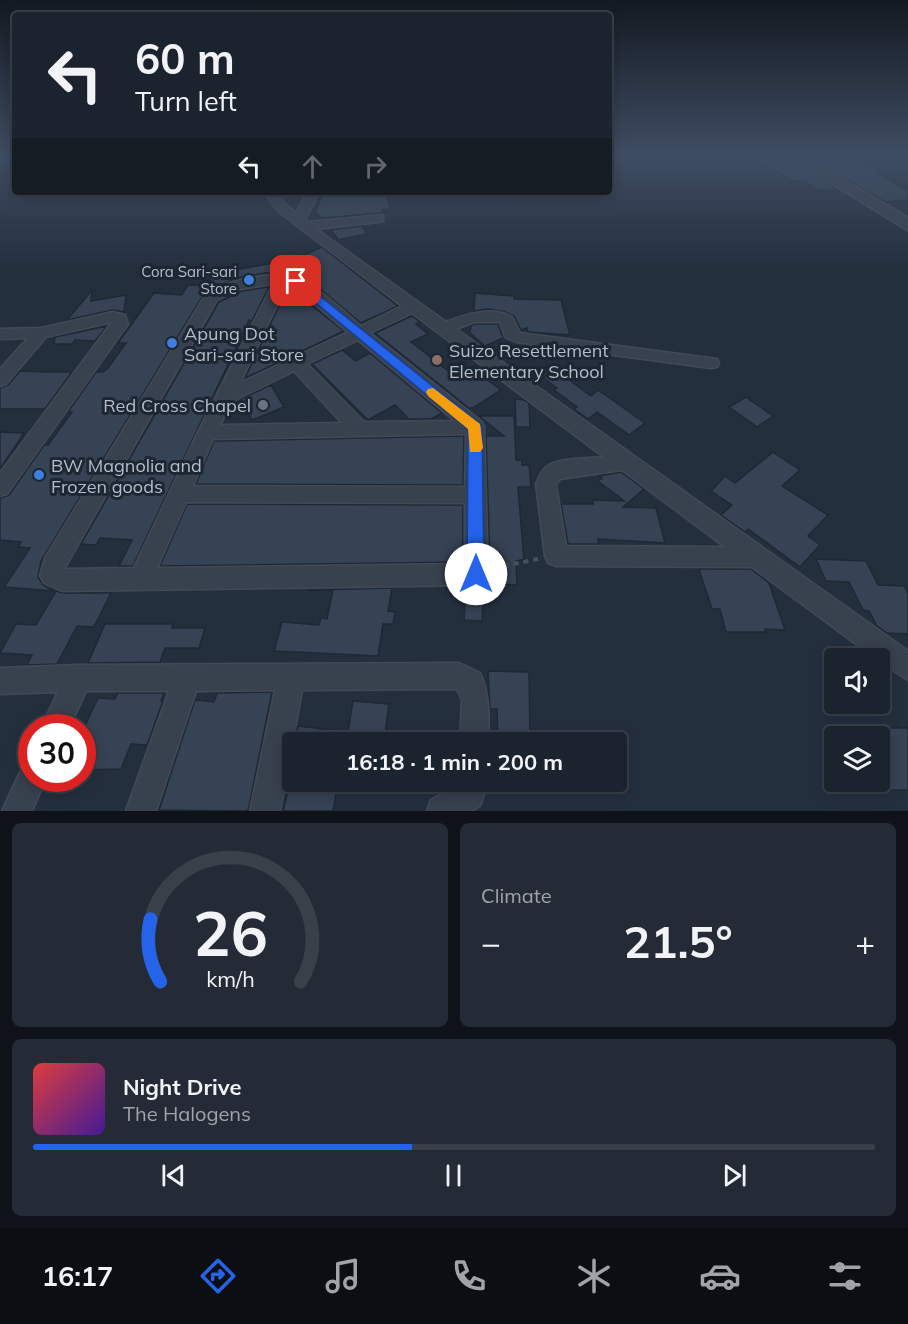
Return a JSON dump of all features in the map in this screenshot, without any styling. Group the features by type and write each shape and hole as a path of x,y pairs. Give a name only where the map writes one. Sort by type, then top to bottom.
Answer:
{"street":[{"path":"857,194 908,225"},
{"path":"272,195 282,208 302,224 908,667"},
{"path":"302,224 312,195"},
{"path":"302,224 379,218"},
{"path":"141,579 207,432 283,278"},
{"path":"283,278 296,281 475,427 476,574 62,580 52,576 53,565 211,297 222,289 283,278"},
{"path":"224,398 414,306"},
{"path":"446,328 472,317 504,318 507,320 511,334 516,337 711,363"},
{"path":"0,334 41,333 120,318 120,324 0,488"},
{"path":"0,380 41,333"},
{"path":"297,364 360,430"},
{"path":"207,432 475,427"},
{"path":"627,462 563,469 553,473 546,484 556,556 756,557"},
{"path":"180,494 476,495"},
{"path":"265,811 291,676"},
{"path":"0,681 78,678 459,676 471,682 475,700 474,732"},
{"path":"61,714 78,678"},
{"path":"141,811 187,678"},
{"path":"17,811 26,792"},
{"path":"442,811 469,795 470,792"}],"path":[{"path":"476,574 498,567 556,556"}],"building":[{"path":"871,194 908,194 908,200 885,202"},
{"path":"322,195 388,195 391,209 383,210 384,213 322,218 315,213"},
{"path":"362,226 367,234 338,240 331,230"},
{"path":"322,247 398,306 361,323 313,283 300,275 290,273 265,273 237,278 205,292 41,561 38,577 43,585 54,591 4,587 30,548 18,547 21,542 0,540 0,498 9,495 44,445 48,445 72,412 69,412 70,409 96,372 103,372 108,368 126,343 118,343 154,293 182,295 188,285 211,286 209,275 283,261 284,264"},
{"path":"269,287 252,321 249,320 133,566 119,566 132,540 100,538 96,545 81,544 219,302 242,291"},
{"path":"288,287 344,331 245,378"},
{"path":"92,290 91,301 126,295 124,312 113,310 67,320"},
{"path":"475,293 514,296 514,299 561,300 570,335 528,332 527,328 521,330 514,316 505,312 488,309 474,311"},
{"path":"412,316 420,322 416,324 428,334 411,342 455,376 475,365 487,375 484,377 501,390 473,408 469,408 375,333"},
{"path":"474,324 498,324 503,338 485,346 470,333 471,326"},
{"path":"107,326 95,341 75,340 72,344 54,344 55,337"},
{"path":"342,350 356,361 370,353 442,413 431,419 409,419 395,405 368,420 312,364"},
{"path":"556,370 591,396 598,390 645,423 629,435 597,412 588,419 574,409 577,407 554,390 557,388 543,378"},
{"path":"20,371 72,372 45,409 0,409 0,388 8,385"},
{"name":"Red Cross Chapel","path":"271,385 284,407 252,420 241,399"},
{"path":"746,397 773,416 757,427 729,407"},
{"path":"515,399 529,403 530,427 516,427"},
{"path":"479,416 514,416 516,460 522,460 522,465 529,465 531,487 518,487 524,559 516,561 517,585 494,584 494,565 490,565 486,436 504,436"},
{"path":"0,432 24,433 0,469"},
{"path":"464,436 463,485 196,484 214,441"},
{"path":"773,452 800,470 782,486 828,515 808,536 820,545 800,567 748,529 745,532 721,515 732,505 711,491 725,476 735,483"},
{"path":"621,472 644,489 623,507 656,508 665,543 598,539 599,544 568,544 561,504 593,504 593,500 624,501 598,481 602,478 599,476"},
{"path":"187,504 463,505 463,562 160,566"},
{"path":"816,559 866,561 878,585 904,586 908,593 908,634 887,633 877,626 869,611 863,610 849,582 826,581"},
{"path":"699,569 751,569 769,583 785,630 726,632 720,609 712,609"},
{"path":"392,588 388,611 395,612 393,624 383,624 378,656 274,651 282,622 319,625 321,618 327,619 333,590 309,590"},
{"path":"56,591 111,593 94,627 77,626 57,664 27,665 32,655 0,653 16,624 36,625"},
{"path":"465,603 483,604 482,621 464,620"},
{"path":"105,624 173,624 172,628 205,628 199,648 165,648 160,662 88,663"},
{"path":"488,671 529,672 530,732 498,732 497,709 490,709"},
{"path":"272,692 248,811 159,810 195,700 214,702 217,693"},
{"path":"118,693 164,693 147,745 131,744 121,769 96,770 96,714 90,714 98,698 115,699"},
{"path":"353,701 389,704 385,732 348,732"},
{"path":"298,726 348,732 297,732"},
{"path":"890,728 908,728 908,790 890,790"},
{"path":"288,792 336,792 333,811 283,811"}],"slow traffic":[{"path":"433,392 475,427 475,448"}],"place":[{"name":"Cora Sari-sari Store","path":"249,280"},
{"name":"Apung Dot Sari-sari Store","path":"172,343"},
{"name":"Suizo Resettlement Elementary School","path":"437,360"},
{"name":"Red Cross Chapel","path":"263,405"},
{"name":"BW Magnolia and Frozen goods","path":"39,475"}],"route":[{"path":"296,281 475,427 476,574"}]}
